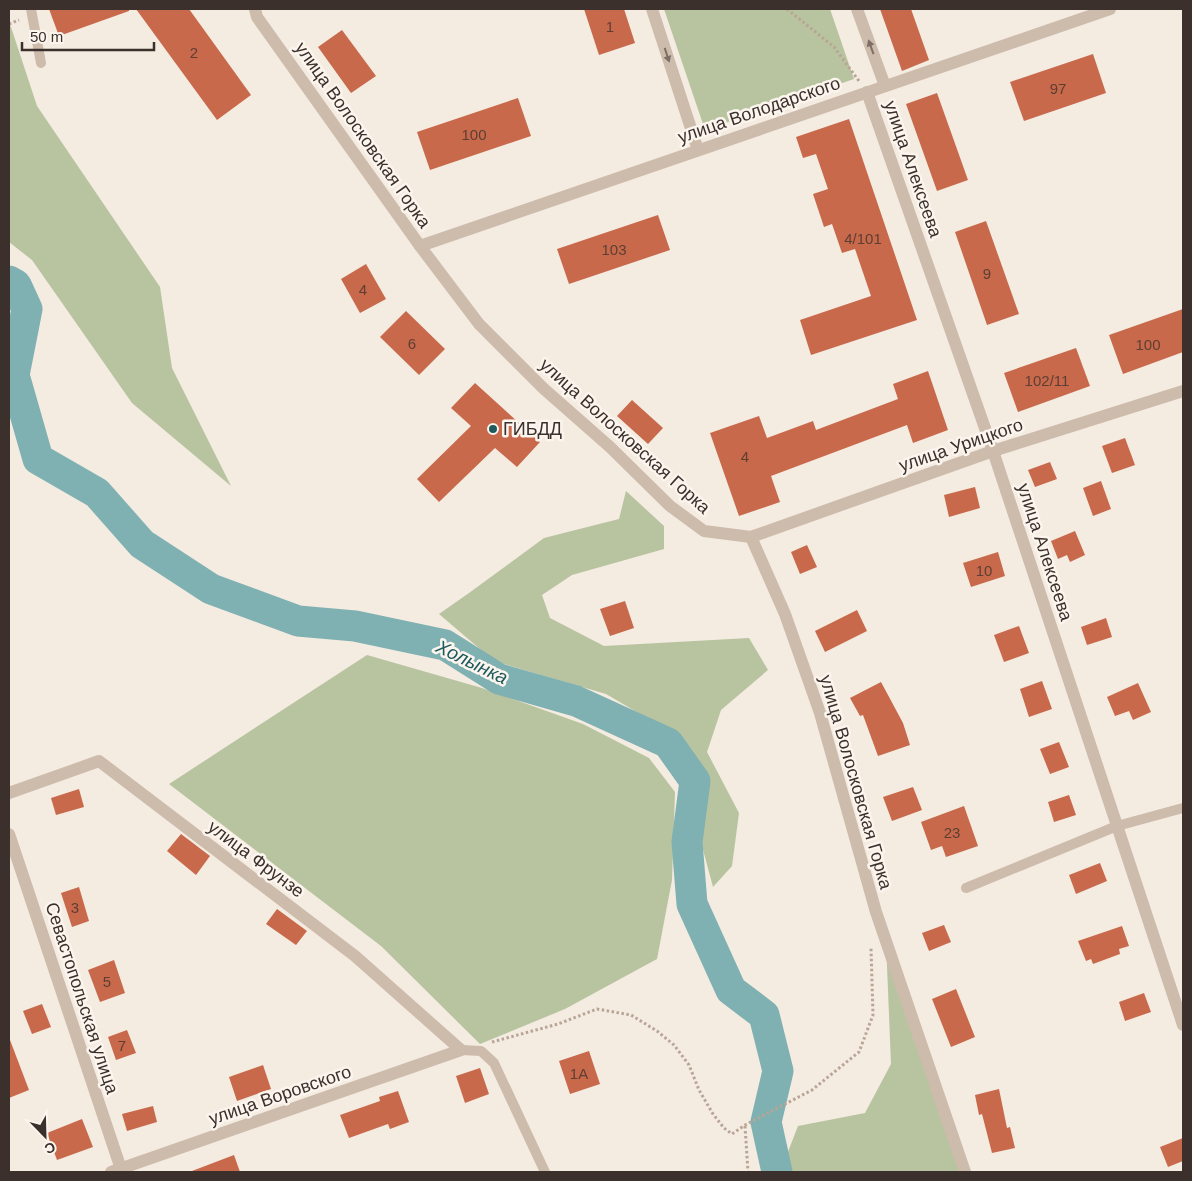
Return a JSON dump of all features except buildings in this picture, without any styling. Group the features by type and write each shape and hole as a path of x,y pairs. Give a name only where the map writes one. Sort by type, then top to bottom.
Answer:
{"street":[{"name":"улица Волосковская Горка","path":"255,9 257,16 420,246 479,324 543,388 610,447 670,506 704,531 752,537 785,614 820,713 876,912 965,1172"},
{"path":"652,9 698,150"},
{"name":"улица Алексеева","path":"857,9 885,86"},
{"name":"улица Володарского","path":"420,246 1110,9"},
{"name":"улица Алексеева","path":"867,92 993,451 1183,1025"},
{"name":"улица Урицкого","path":"752,537 993,451 1183,391"},
{"name":"улица Фрунзе","path":"9,793 99,761 355,956 461,1050"},
{"name":"Севастопольская улица","path":"9,834 118,1171"},
{"name":"улица Воровского","path":"118,1171 461,1050"}],"lane":[{"path":"31,9 41,63"},
{"path":"966,888 1117,826 1183,808"},
{"path":"461,1050 481,1051 494,1063 545,1172"}],"path":[{"path":"787,9 834,47 867,92"},
{"path":"488,1043 558,1024 597,1009 631,1015 657,1031 674,1045 689,1065 699,1090 713,1114 724,1128 732,1134 745,1125 812,1090 860,1052 873,1015 871,943"},
{"path":"745,1125 748,1172"}],"green space":[{"path":"664,9 830,9 854,79 705,130"},
{"path":"9,21 37,106 160,287 172,368 231,486 132,403 32,260 9,242"},
{"path":"626,491 664,526 664,549 572,575 542,595 550,618 604,646 749,638 768,670 721,710 707,752 739,813 732,866 713,887 698,831 703,771 664,728 606,694 494,661 439,614 544,538 619,519"},
{"path":"367,655 482,688 583,724 649,758 675,792 672,880 657,959 565,1009 480,1044 381,946 169,784"},
{"path":"886,941 963,1172 787,1172 786,1157 798,1126 865,1113 891,1064"}],"waterway":[{"name":"Холынка","path":"9,281 16,285 27,309 14,375 38,459 97,493 142,544 211,589 298,621 355,626 445,645 499,679 576,701 668,743 695,781 687,842 692,904 731,990 764,1015 778,1071 766,1122 777,1172"}],"place":[{"name":"ГИБДД","path":"493,429"}]}
